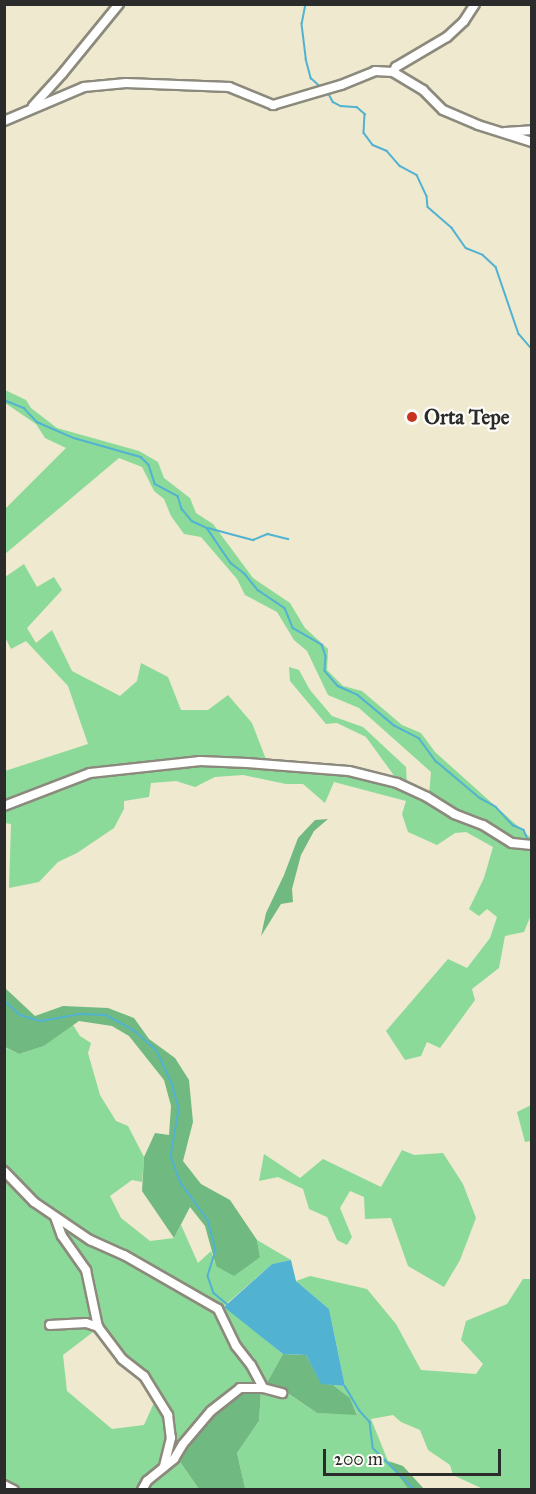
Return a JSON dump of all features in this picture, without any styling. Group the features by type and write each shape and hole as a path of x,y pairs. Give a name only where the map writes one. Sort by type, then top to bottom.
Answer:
{"street":[{"path":"29,110 62,74 119,4"},
{"path":"393,72 396,67 447,37 464,21 475,4"},
{"path":"4,121 84,87 126,83 229,87 273,105 341,86 375,71 393,72 423,90 443,110 478,125 531,142"},
{"path":"504,132 531,130"},
{"path":"4,806 90,773 200,761 247,763 349,771 397,783 427,797 454,814 483,825 512,843 531,845"},
{"path":"4,1171 34,1202 90,1240 124,1255 218,1309 236,1346 251,1365 263,1388"},
{"path":"56,1217 62,1236 86,1270 98,1327 122,1359 144,1376 168,1415 171,1438 164,1467"},
{"path":"50,1325 86,1323 98,1327"},
{"path":"142,1490 147,1481 174,1459 183,1443 211,1411 240,1388 263,1388 282,1393"},
{"path":"4,1485 14,1490"}],"green space":[{"path":"5,390 26,400 31,408 57,428 139,451 158,462 164,478 190,498 196,513 213,524 253,578 290,603 305,628 328,649 327,670 343,686 362,691 402,725 421,733 435,752 531,838 531,842 512,841 454,812 429,795 431,772 359,708 328,695 307,651 294,640 277,612 245,595 237,579 201,537 184,534 171,516 164,499 154,491 142,467 119,458 5,554 5,509 66,448 45,438 36,424 5,403"},
{"path":"24,564 37,587 54,577 62,590 27,628 36,643 52,630 72,671 120,696 137,681 141,663 168,677 181,710 208,710 228,695 252,723 267,762 118,767 5,804 5,771 88,744 68,686 26,641 11,649 5,637 5,577"},
{"path":"289,667 299,670 310,690 332,716 363,727 406,767 407,785 398,781 366,737 337,723 326,724 290,681"},
{"path":"200,765 246,765 364,777 398,787 426,799 509,846 531,848 531,915 524,932 505,936 499,968 472,989 475,1000 440,1048 427,1042 421,1056 405,1060 386,1031 448,959 467,968 490,938 497,917 487,909 479,916 469,909 484,878 493,847 466,832 455,833 437,845 408,832 402,814 406,801 334,782 325,803 303,784 286,784 243,775 215,777 195,787 176,781 151,783 149,797 124,801 124,809 114,828 77,853 58,862 39,882 9,888 11,824 5,823 5,809 90,776"},
{"path":"328,819 314,831 301,855 292,889 293,902 281,904 261,936 266,913 298,838 315,820"},
{"path":"4,987 35,1016 63,1006 108,1008 134,1018 149,1039 175,1058 189,1080 193,1122 183,1161 201,1184 230,1200 257,1240 260,1257 234,1276 216,1266 205,1226 190,1207 174,1238 142,1191 144,1157 155,1133 169,1135 171,1106 164,1080 129,1036 112,1026 79,1021 44,1046 19,1054 5,1047"},
{"path":"73,1025 80,1036 91,1043 88,1053 100,1095 116,1121 128,1126 144,1157 142,1182 132,1180 110,1196 121,1218 150,1241 174,1238 181,1225 198,1263 211,1251 216,1266 260,1257 257,1240 291,1260 272,1264 224,1306 283,1354 265,1386 238,1345 218,1308 91,1239 35,1200 5,1169 4,1047 19,1054 44,1046"},
{"path":"531,1105 531,1141 525,1142 517,1112"},
{"path":"402,1150 414,1155 443,1153 463,1184 476,1218 460,1260 444,1287 408,1266 391,1218 365,1219 364,1197 350,1191 340,1208 352,1237 347,1245 337,1240 327,1217 309,1209 303,1189 278,1177 259,1181 264,1154 300,1178 323,1159 381,1187"},
{"path":"5,1174 51,1217 83,1272 96,1324 86,1325 97,1329 63,1355 67,1391 112,1429 144,1425 157,1396 167,1416 169,1437 162,1466 140,1489 21,1489 5,1482"},
{"path":"62,1227 93,1246 125,1258 175,1291 217,1312 260,1386 240,1386 166,1464 170,1414 147,1375 122,1356 101,1326 89,1269 64,1235"},
{"path":"310,1276 367,1289 396,1324 421,1370 476,1374 483,1364 461,1340 466,1321 507,1304 523,1279 531,1279 531,1489 483,1489 453,1475 450,1465 428,1450 420,1430 401,1422 393,1415 371,1419 388,1461 408,1489 227,1490 245,1488 237,1453 259,1421 261,1391 282,1397 287,1393 317,1413 357,1414 350,1398 333,1385 345,1386 329,1309 296,1281"},
{"path":"283,1354 306,1355 321,1383 333,1385 350,1398 357,1415 317,1413 283,1390 265,1386"},
{"path":"241,1390 261,1391 259,1421 237,1453 245,1488 199,1489 178,1459 211,1413"},
{"path":"178,1459 199,1489 145,1490 149,1483"},
{"path":"388,1461 403,1466 424,1489 408,1489"}],"water":[{"path":"291,1260 296,1281 329,1309 345,1386 321,1384 306,1355 283,1354 224,1307 272,1264"}],"waterway":[{"path":"306,4 302,24 306,59 311,78 322,88"},
{"path":"329,94 333,102 341,106 357,107 365,114 364,133 373,145 387,151 400,166 417,175 427,196 428,207 452,228 466,248 483,255 496,267 519,334 532,349"},
{"path":"4,400 24,408 37,422 74,438 141,457 149,465 155,484 178,496 182,509 192,521 207,528 231,563 245,574 258,590 285,608 293,628 322,645 326,656 325,671 338,686 358,695 395,726 419,738 436,761 480,798 496,807 513,825 524,830 528,840"},
{"path":"208,528 253,540 268,534 288,539"},
{"path":"4,1000 20,1015 41,1021 79,1014 106,1015 135,1031 157,1051 172,1083 179,1110 171,1156 181,1183 208,1220 216,1250 208,1276 214,1293 227,1304"},
{"path":"345,1386 360,1411 370,1422 373,1448 415,1490"}],"place":[{"name":"Orta Tepe","path":"412,417"}]}
